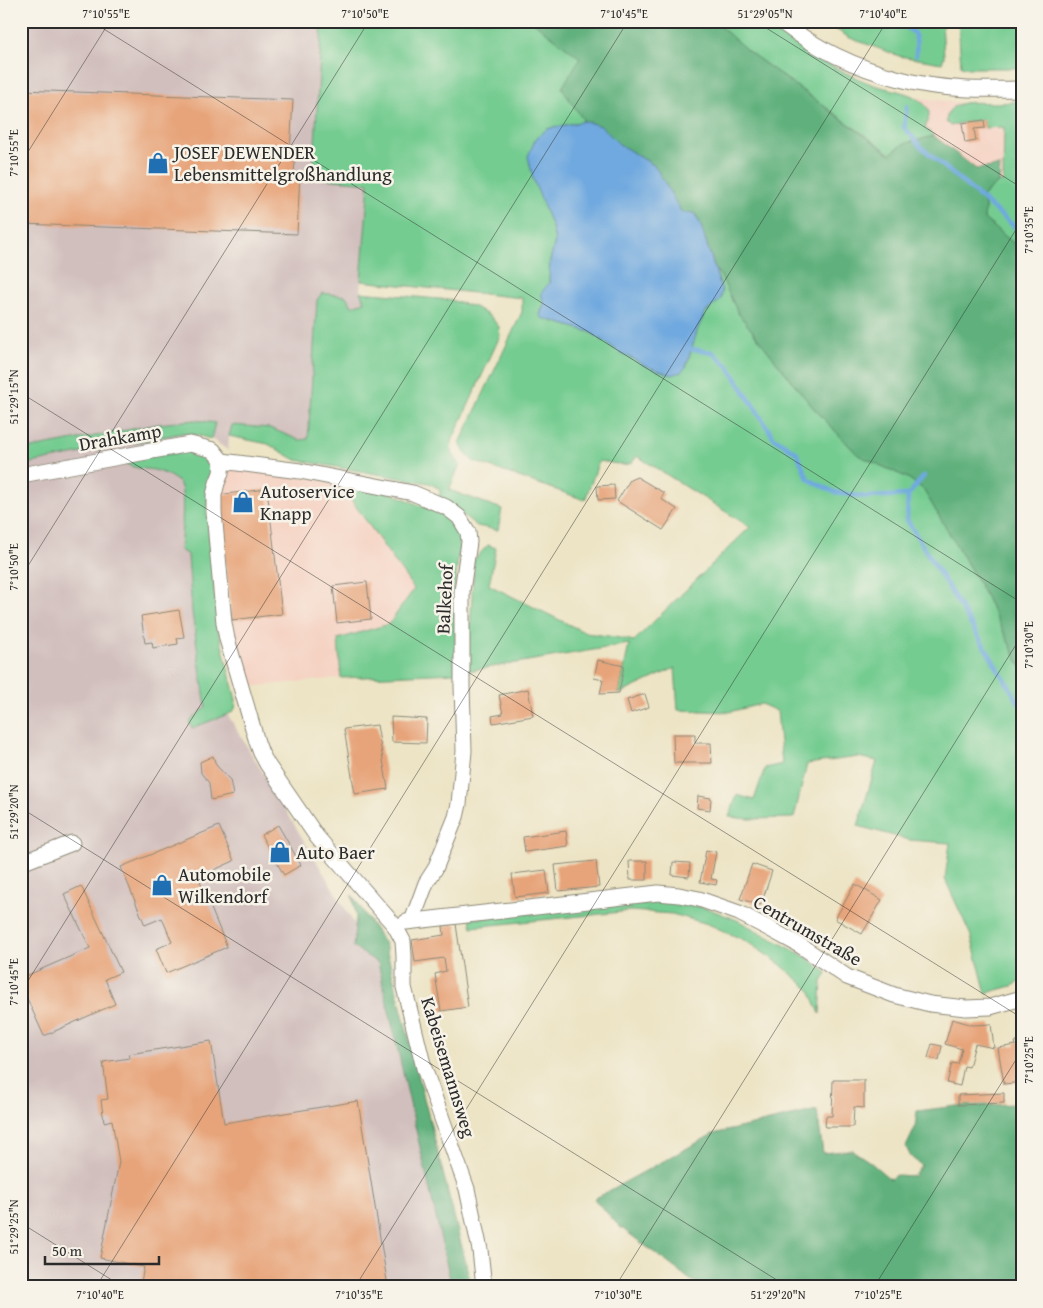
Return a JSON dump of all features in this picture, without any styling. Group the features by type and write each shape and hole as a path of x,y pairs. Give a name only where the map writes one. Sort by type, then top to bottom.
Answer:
{"street":[{"path":"780,21 828,52 860,66 901,80 987,90 1022,89"},
{"name":"Drahkamp","path":"21,475 190,444 213,450 222,461"},
{"name":"Balkehof","path":"222,461 300,471 413,493 446,507 459,518 468,532 469,542 462,591 464,750 459,804 435,869 426,883 412,921"},
{"name":"Kabeisemannsweg","path":"222,461 221,473 216,483 214,503 224,622 227,639 259,748 267,764 317,837 400,934 404,956 404,987 424,1068 467,1189 480,1250 484,1287"},
{"path":"21,863 72,844"},
{"name":"Centrumstraße","path":"395,926 412,921 658,893 679,895 699,899 739,913 801,946 847,977 894,994 930,1004 966,1008 990,1007 1022,998"}],"shaded area":[{"path":"21,21 322,21 313,177 369,182 360,292 365,302 352,306 317,300 308,439 299,440 270,428 232,425 228,450 211,439 197,435 182,455 214,692 378,963 451,1287 21,1287"},
{"path":"915,97 969,104 1022,105 1004,139 1003,182 999,182 1000,166 976,169 925,128 930,118"},
{"path":"231,469 315,478 343,488 415,589 389,624 339,639 341,678 248,687 232,620 217,495"}],"green space":[{"path":"322,21 532,21 581,58 562,88 584,121 547,129 552,227 555,241 550,261 549,283 541,311 542,318 590,332 621,353 686,367 698,328 705,313 721,299 722,291 716,271 720,274 738,313 810,404 858,455 908,478 923,489 980,585 1022,669 1022,981 1012,986 986,993 971,936 945,879 950,843 909,840 858,826 877,761 858,757 807,764 794,818 749,819 729,817 737,795 754,800 765,768 782,764 777,711 761,704 729,712 678,710 675,668 619,694 629,644 468,671 474,560 488,545 496,548 489,585 586,633 634,641 750,527 637,456 632,463 624,465 599,461 585,500 473,461 465,453 460,443 522,312 522,298 361,281 369,183 313,178"},
{"path":"532,21 714,21 749,52 890,154 903,144 934,136 976,169 1000,166 999,182 982,196 985,207 984,219 1022,250 1022,669 980,585 923,489 908,478 858,455 810,404 738,313 720,274 716,271 695,213 682,213 655,166 619,144 601,126 584,121 562,88 580,58"},
{"path":"714,21 767,21 803,49 843,72 871,84 913,96 927,107 929,118 925,128 934,136 903,144 891,154 749,52"},
{"path":"822,21 942,21 944,57 942,63 899,56 850,38"},
{"path":"958,21 1022,21 1022,68 969,68 961,66"},
{"path":"1022,101 1022,250 984,219 985,207 982,196 999,182 1003,182 1004,127 985,128 984,120 950,126 946,122 952,108 964,103"},
{"path":"360,292 450,300 475,307 491,317 499,327 500,336 452,441 451,448 453,454 460,464 449,490 502,509 498,530 477,526 440,497 440,489 429,483 296,460 268,444 229,436 232,425 270,428 299,440 308,439 317,300 322,293 346,296 352,306 365,302"},
{"path":"194,420 215,423 211,439 182,433 21,465 21,450 159,424"},
{"path":"185,452 200,454 212,466 213,472 210,480 207,510 218,629 236,700 235,709 231,713 192,728 189,722 206,707 192,612 188,555 180,550 183,515 181,488 177,481 164,473 133,467 121,461"},
{"path":"351,485 394,494 442,515 461,535 454,591 456,673 341,678 338,639 389,624 414,589 343,488"},
{"path":"352,895 385,944 472,1287 451,1287 378,963 353,947 356,917"},
{"path":"670,900 709,909 737,920 806,957 827,973 822,982 820,1014 810,990 780,964 746,941 708,924 672,914 631,911 472,927 470,919 630,902"},
{"path":"1018,1104 1021,1199 1017,1222 1022,1225 1022,1287 700,1287 619,1226 594,1199 713,1134 817,1110 823,1153 852,1150 890,1179 896,1175 914,1176 921,1165 911,1157 906,1147 915,1128 917,1111 956,1106"}],"water":[{"path":"584,121 601,126 619,144 655,166 682,213 694,213 700,223 722,291 721,299 705,313 698,328 686,367 681,372 672,375 646,366 621,353 590,332 542,318 540,315 544,304 541,293 549,283 550,261 555,241 552,227 533,179 528,156 535,140 547,129"}],"building":[{"name":"JOSEF DEWENDER Lebensmittelgroßhandlung","path":"21,90 293,100 290,153 296,153 294,172 300,173 297,234 21,224"},
{"path":"984,120 985,128 974,129 976,141 965,143 962,123"},
{"path":"637,477 664,493 661,499 677,509 663,530 617,501 630,480"},
{"path":"614,485 615,499 598,500 597,486"},
{"path":"267,489 282,614 232,620 217,495"},
{"path":"367,582 371,619 337,623 333,586"},
{"path":"179,610 184,637 177,638 178,644 153,648 152,642 145,643 141,616"},
{"path":"598,660 624,666 619,693 600,694 603,680 594,678"},
{"path":"528,689 533,716 493,723 492,716 503,714 499,695"},
{"path":"645,694 649,707 631,713 627,700"},
{"path":"391,717 427,719 426,743 392,742"},
{"path":"377,725 388,789 355,794 344,729"},
{"path":"673,734 695,734 695,743 711,743 712,763 674,763"},
{"path":"213,756 216,765 230,780 233,795 211,800 209,783 201,773 200,762"},
{"path":"698,796 711,798 710,810 697,808"},
{"path":"278,825 301,865 284,875 261,835"},
{"path":"219,826 234,861 198,877 227,947 166,973 156,949 172,942 162,918 145,925 121,867"},
{"path":"566,831 568,846 525,852 523,837"},
{"path":"706,850 716,852 711,879 717,880 716,885 700,882"},
{"path":"596,861 599,887 558,891 555,865"},
{"path":"629,861 647,861 647,880 630,880"},
{"path":"673,862 690,863 689,877 672,875"},
{"path":"752,864 772,871 761,905 740,899"},
{"path":"546,870 549,893 515,897 512,874"},
{"path":"855,884 882,900 862,934 835,919"},
{"path":"81,886 121,972 105,979 115,1004 44,1036 21,985 21,978 90,948 64,894"},
{"path":"456,924 468,1007 441,1011 435,974 446,971 444,958 415,962 412,940 444,935 443,926"},
{"path":"952,1019 973,1025 991,1024 994,1048 975,1044 969,1067 964,1066 960,1086 947,1083 952,1063 958,1064 962,1049 945,1044"},
{"path":"211,1041 224,1123 358,1101 388,1287 140,1287 144,1267 100,1258 119,1162 112,1120 104,1122 101,1100 108,1099 103,1062 130,1058 129,1054"},
{"path":"1022,1041 1022,1082 1004,1084 998,1048 1016,1045 1015,1042"},
{"path":"932,1044 942,1046 939,1060 928,1058"},
{"path":"833,1080 864,1080 864,1108 854,1107 853,1127 825,1127 826,1116 832,1116"},
{"path":"1004,1093 1004,1103 958,1105 958,1095"}],"waterway":[{"path":"888,21 908,28 915,34 916,55"},
{"path":"907,106 904,127 920,146 1022,233"},
{"path":"691,349 712,352 728,366 774,438 797,453 808,479 834,492 866,497 908,495"},
{"path":"924,476 908,495 907,520 1022,708"}],"place":[{"name":"JOSEF DEWENDER Lebensmittelgroßhandlung","path":"158,163"},
{"name":"Autoservice Knapp","path":"243,502"},
{"name":"Auto Baer","path":"280,852"},
{"name":"Automobile Wilkendorf","path":"162,885"}]}
